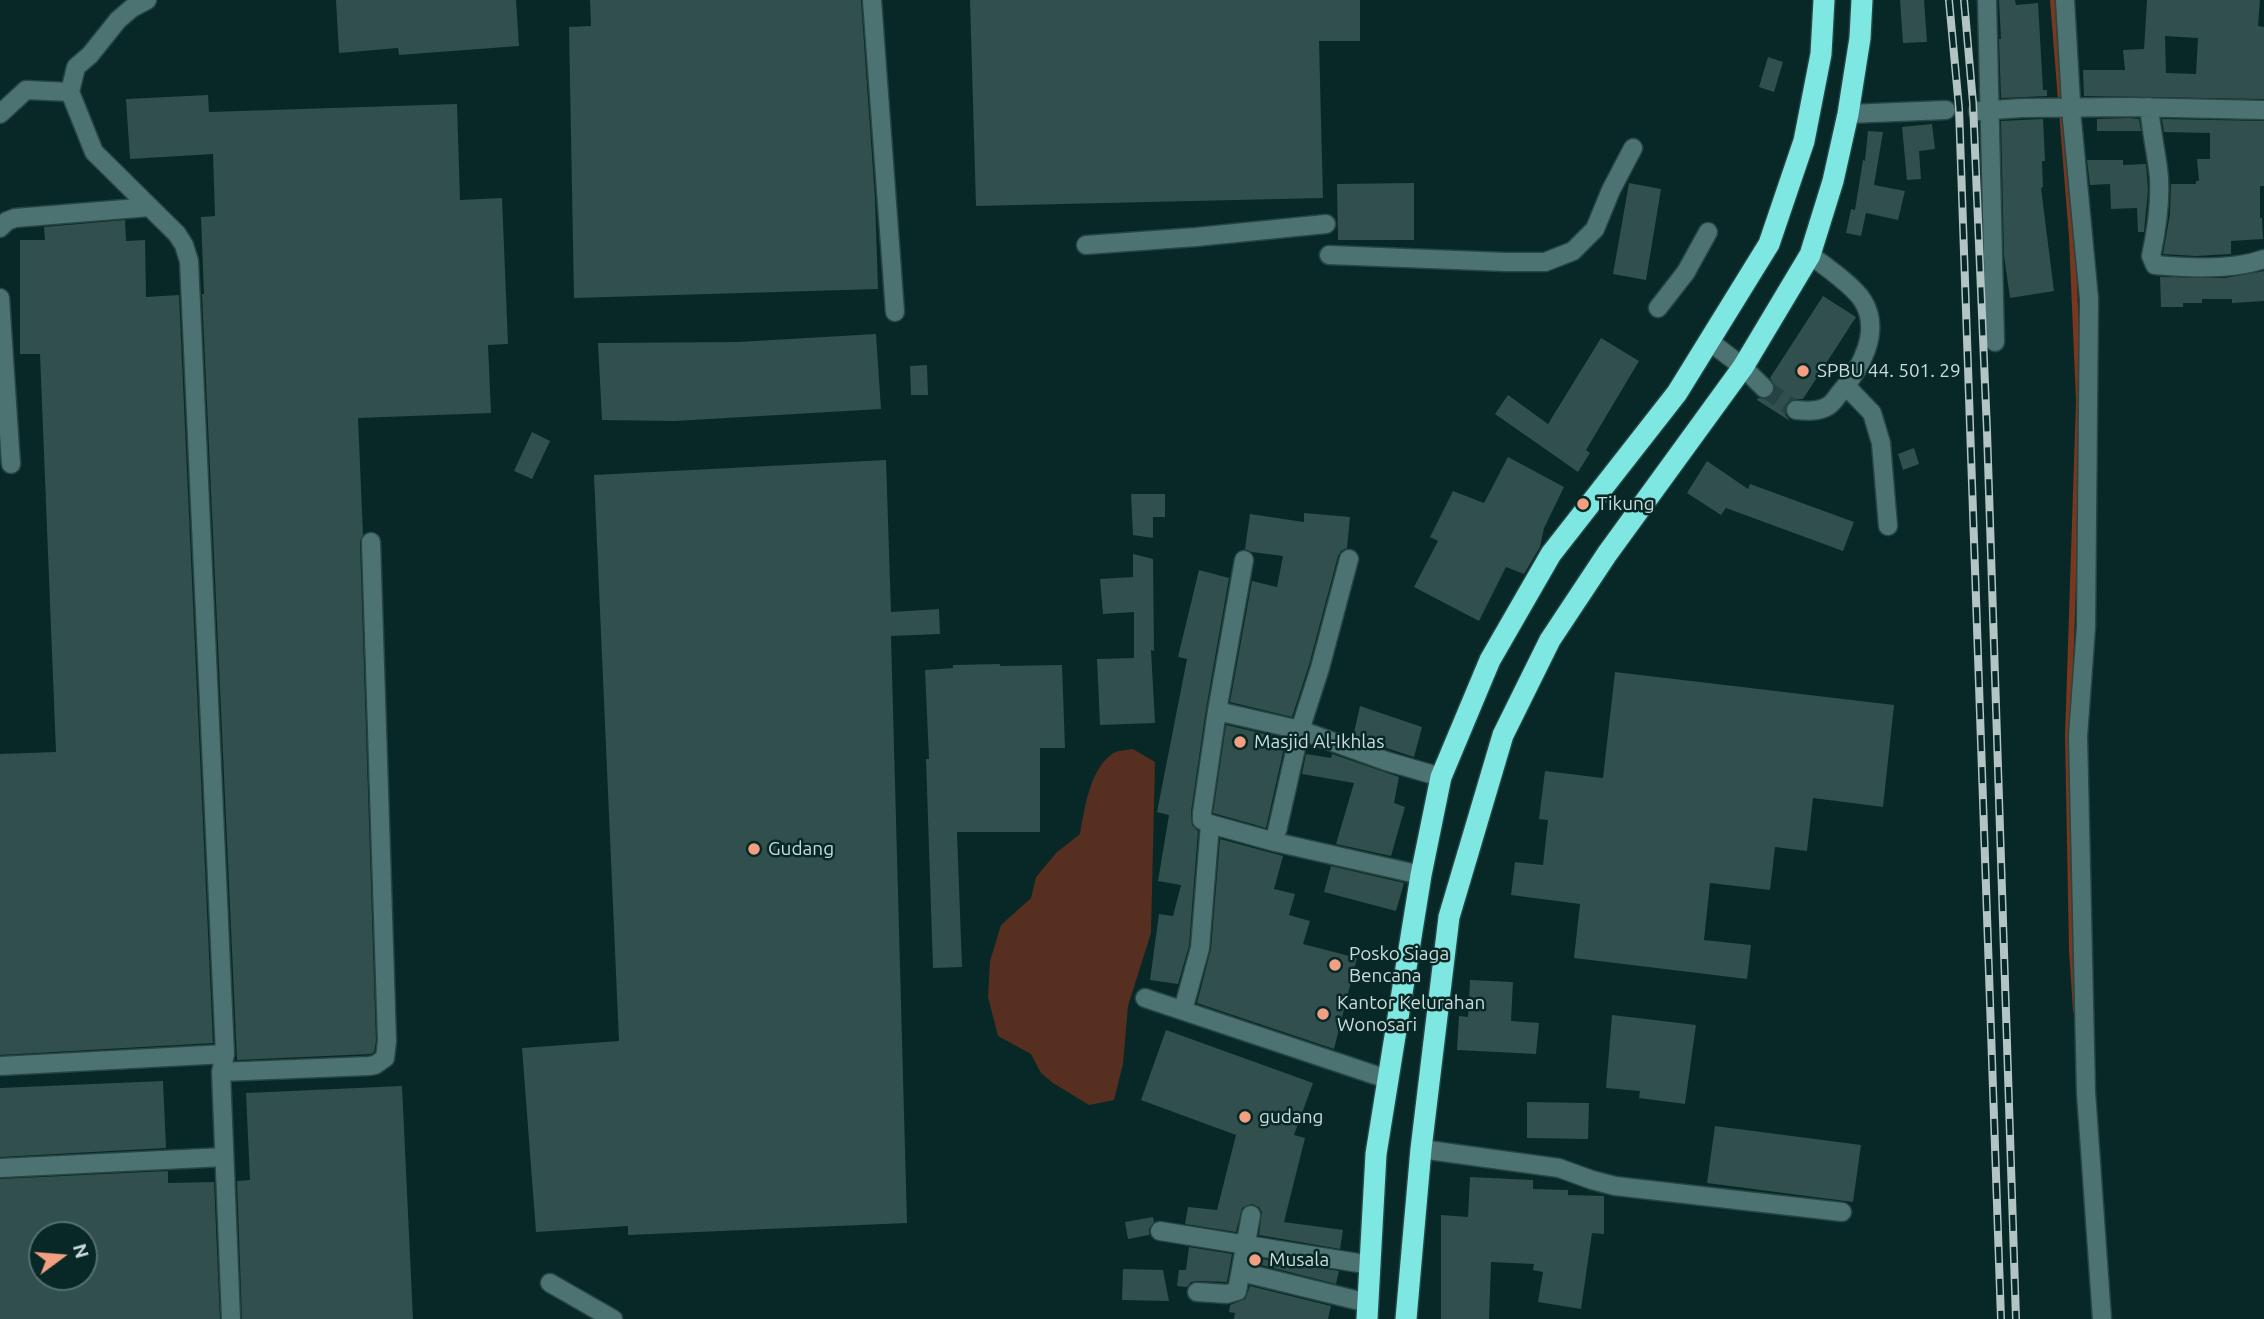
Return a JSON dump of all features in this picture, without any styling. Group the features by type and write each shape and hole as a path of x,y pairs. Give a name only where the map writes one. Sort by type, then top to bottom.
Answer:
{"highway":[{"path":"1368,1311 1376,1154 1421,875 1441,777 1490,660 1551,554 1677,393 1769,244 1804,141 1821,54 1824,0"},
{"path":"1406,1319 1421,1149 1449,917 1503,736 1550,640 1607,554 1743,366 1810,255 1833,181 1848,114 1860,38 1862,0"}],"street":[{"path":"147,0 118,20 90,55 76,67 70,92 94,152 177,234 189,261 223,1063 231,1319"},
{"path":"872,0 895,312"},
{"path":"1987,0 1984,111 1995,342"},
{"path":"2065,0 2063,107 2089,299 2086,627 2078,736 2086,1092 2102,1319"},
{"path":"0,114 26,90 70,92"},
{"path":"1984,111 2063,107 2264,110"},
{"path":"2149,107 2158,169 2158,223 2152,262 2155,265 2192,268 2264,259"},
{"path":"1848,114 1946,110"},
{"path":"1329,255 1545,262 1573,251 1595,229 1633,148"},
{"path":"0,228 8,220 15,218 150,207"},
{"path":"1086,245 1326,224"},
{"path":"1658,308 1686,272 1708,232"},
{"path":"1796,411 1813,411 1828,406 1846,386 1860,365 1869,344 1871,323 1863,300 1838,276 1810,255"},
{"path":"0,298 11,464"},
{"path":"1709,341 1743,366 1764,388"},
{"path":"1846,386 1872,413 1881,443 1888,526"},
{"path":"0,1066 223,1063 369,1066 385,1058 387,1041 371,542"},
{"path":"1277,831 1300,730 1320,668 1349,559"},
{"path":"1244,560 1217,711 1202,820 1275,842 1421,875"},
{"path":"1217,711 1300,730 1386,761 1441,777"},
{"path":"1183,1010 1200,948 1210,824"},
{"path":"1145,998 1387,1079"},
{"path":"1421,1149 1559,1168 1615,1186 1842,1212"},
{"path":"0,1168 224,1157"},
{"path":"1197,1292 1235,1292 1251,1215"},
{"path":"1160,1231 1371,1265"},
{"path":"1241,1272 1265,1277 1368,1311"},
{"path":"550,1283 613,1319"}],"shaded area":[{"path":"1133,749 1155,762 1151,933 1128,1006 1123,1064 1114,1100 1089,1105 1041,1073 1031,1054 998,1036 988,997 990,961 1001,925 1031,898 1036,877 1057,852 1080,834 1089,791 1104,761 1114,753"}],"building":[{"path":"336,0 516,0 519,46 399,55 398,48 339,53"},
{"path":"590,0 861,0 875,198 878,289 574,298 569,27 591,26"},
{"path":"970,0 1360,0 1360,41 1319,41 1323,198 976,206"},
{"path":"1900,0 1924,0 1927,42 1903,43"},
{"path":"1999,0 2015,0 2016,5 2038,3 2043,90 2047,90 2047,96 2001,98"},
{"path":"2147,0 2260,0 2258,26 2264,27 2264,99 2084,96 2083,70 2125,70 2123,50 2144,49","holes":["2165,36 2198,38 2196,74 2166,73"]},
{"path":"1768,57 1783,62 1774,92 1759,87"},
{"path":"208,95 209,112 457,104 460,200 502,198 508,344 488,345 491,413 358,418 376,1041 371,1054 237,1060 202,294 201,217 215,216 213,154 130,159 126,99"},
{"path":"2043,119 2045,161 2042,161 2041,188 2054,291 2010,298 2004,256 2001,121"},
{"path":"2097,119 2139,119 2141,131 2097,131"},
{"path":"2162,119 2264,121 2264,186 2260,186 2263,239 2231,241 2231,254 2163,254 2170,214 2171,184 2196,184 2196,181 2199,181 2197,159 2210,159 2210,133 2164,132"},
{"path":"1932,124 1935,149 1919,151 1921,179 1907,180 1902,127"},
{"path":"1868,131 1883,132 1874,185 1905,191 1898,220 1866,213 1861,236 1846,233 1851,209 1855,210"},
{"path":"2087,160 2123,160 2123,165 2146,164 2148,190 2144,232 2138,232 2137,208 2111,209 2110,184 2090,185"},
{"path":"1414,183 1414,240 1338,240 1337,184"},
{"path":"1629,183 1661,189 1646,280 1613,274"},
{"path":"125,220 126,241 145,240 146,297 179,295 213,1043 0,1055 0,754 56,752 40,354 20,354 20,240 45,240 44,227"},
{"path":"2264,271 2264,301 2232,303 2232,299 2202,299 2202,303 2183,303 2183,307 2161,307 2160,277 2225,278"},
{"path":"1823,296 1856,317 1803,399 1792,399 1786,404 1785,414 1790,421 1757,400 1772,396 1775,386 1770,378"},
{"path":"876,334 881,409 675,421 602,420 598,343 738,342"},
{"path":"1601,338 1639,361 1586,450 1590,453 1578,472 1495,414 1508,395 1548,424"},
{"path":"927,365 928,395 911,395 910,366"},
{"path":"532,432 550,441 532,479 514,471"},
{"path":"1914,448 1919,464 1903,470 1898,454"},
{"path":"1508,457 1564,487 1544,528 1540,547 1524,574 1506,567 1479,621 1414,587 1438,541 1430,537 1453,491 1484,503"},
{"name":"Gudang","path":"886,460 891,612 939,609 940,634 891,636 907,1223 628,1235 628,1226 536,1232 522,1048 619,1041 594,475"},
{"path":"1707,461 1748,489 1750,484 1854,522 1843,551 1726,508 1721,515 1687,493"},
{"path":"1131,494 1165,494 1165,517 1153,517 1153,538 1133,535"},
{"path":"1304,513 1350,517 1347,548 1338,556 1292,717 1230,702 1252,581 1277,587 1283,556 1245,549 1250,514 1304,522"},
{"path":"1133,554 1153,559 1154,651 1151,650 1155,723 1100,725 1097,659 1134,658 1134,612 1103,614 1100,579 1133,577"},
{"path":"1199,570 1229,578 1191,812 1192,825 1198,831 1189,946 1178,984 1150,980 1159,914 1173,916 1181,885 1158,881 1169,815 1157,812 1187,659 1178,657"},
{"path":"953,665 1062,665 1065,748 1040,748 1040,832 957,832 962,967 933,968 925,670 953,668"},
{"path":"1615,672 1894,705 1883,807 1813,798 1807,851 1775,847 1770,890 1710,883 1704,940 1751,945 1747,979 1574,958 1580,904 1511,895 1515,862 1543,865 1548,820 1539,819 1545,771 1603,778"},
{"path":"1360,706 1422,727 1414,757 1353,737"},
{"path":"1226,725 1286,739 1266,828 1213,813"},
{"path":"1306,754 1331,758 1332,754 1399,777 1394,803 1405,807 1391,856 1336,844 1354,783 1302,774"},
{"path":"1220,839 1283,856 1274,889 1295,894 1289,915 1310,921 1303,944 1357,958 1334,1049 1197,1003 1211,949"},
{"path":"1331,866 1404,883 1396,911 1324,892"},
{"path":"1470,980 1513,982 1511,1021 1539,1023 1536,1054 1457,1050 1459,1016 1468,1017"},
{"path":"1612,1015 1696,1025 1685,1104 1639,1098 1640,1091 1606,1088"},
{"name":"gudang","path":"1166,1030 1313,1083 1294,1135 1305,1138 1284,1222 1343,1230 1340,1249 1259,1235 1262,1212 1252,1204 1242,1208 1236,1232 1185,1224 1188,1207 1217,1210 1236,1135 1141,1100"},
{"path":"163,1081 166,1148 0,1157 0,1088"},
{"path":"402,1086 413,1319 242,1319 237,1181 250,1180 246,1093"},
{"path":"1527,1102 1589,1103 1588,1139 1527,1138"},
{"path":"1715,1126 1861,1145 1853,1202 1707,1183"},
{"path":"168,1171 168,1183 214,1182 220,1319 0,1319 0,1179"},
{"path":"1470,1177 1533,1180 1533,1189 1568,1190 1568,1195 1604,1196 1604,1234 1592,1233 1581,1309 1538,1302 1543,1272 1533,1270 1534,1264 1491,1262 1489,1319 1441,1319 1441,1215 1468,1217"},
{"path":"1153,1217 1149,1235 1128,1239 1125,1222"},
{"path":"1189,1247 1232,1254 1227,1282 1198,1281 1191,1282 1187,1287 1177,1286 1179,1270 1186,1270"},
{"path":"1255,1258 1339,1271 1336,1284 1254,1263"},
{"path":"1123,1269 1163,1270 1169,1301 1122,1300"},
{"path":"1250,1286 1331,1306 1328,1319 1234,1319 1235,1313 1229,1312 1230,1305 1245,1299"}],"waterway":[{"path":"2053,0 2072,237 2079,401 2068,735 2072,950 2076,1010"}],"tunnel":[{"path":"1764,388 1796,410"}],"railway":[{"path":"1949,0 1959,108 2001,1319"},
{"path":"1964,0 1973,103 1987,431 2016,1319"}],"place":[{"name":"SPBU 44. 501. 29","path":"1803,371"},
{"name":"Tikung","path":"1583,504"},
{"name":"Masjid Al-Ikhlas","path":"1240,742"},
{"name":"Gudang","path":"754,849"},
{"name":"Posko Siaga Bencana","path":"1335,965"},
{"name":"Kantor Kelurahan Wonosari","path":"1323,1014"},
{"name":"gudang","path":"1245,1117"},
{"name":"Musala","path":"1255,1260"}]}
